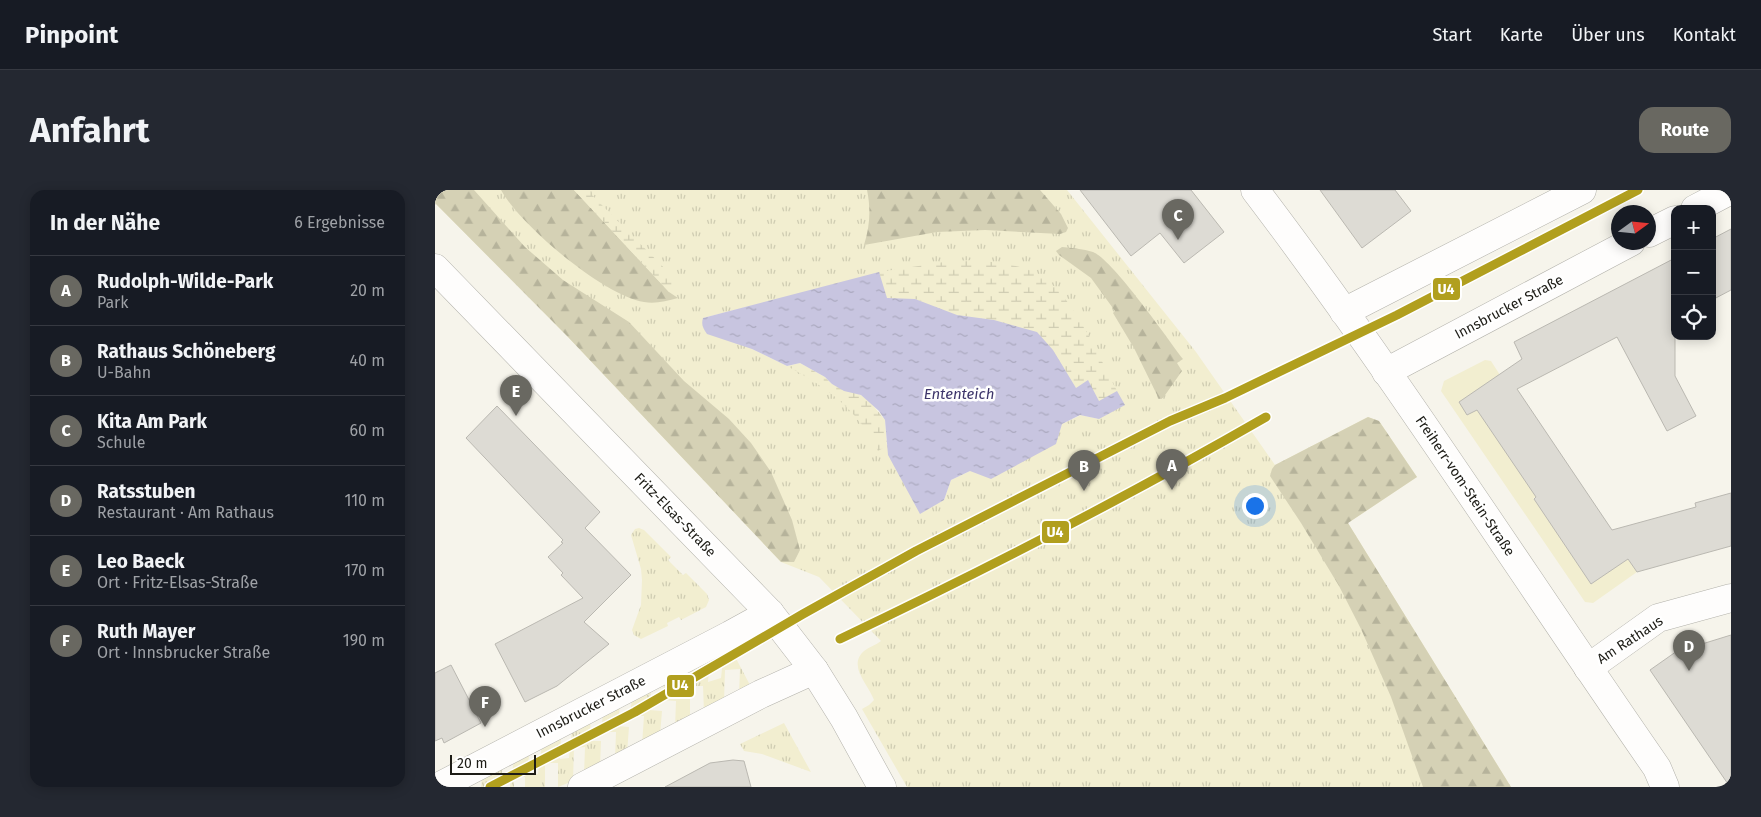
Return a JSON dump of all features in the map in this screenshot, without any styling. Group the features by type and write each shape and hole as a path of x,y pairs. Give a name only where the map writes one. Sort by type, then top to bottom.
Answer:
{"street":[{"name":"Freiherr-vom-Stein-Straße","path":"1255,190 1387,372 1657,768 1665,787"},
{"path":"1344,312 1582,190"},
{"path":"1702,205 1726,191"},
{"path":"1656,230 1671,222"},
{"name":"Innsbrucker Straße","path":"1387,372 1616,250"},
{"name":"Fritz-Elsas-Straße","path":"435,269 770,613 814,670 844,718 882,787"},
{"name":"Am Rathaus","path":"1588,668 1658,618 1731,598"},
{"name":"Innsbrucker Straße","path":"438,787 770,613"},
{"path":"582,787 761,694 814,670"}],"green space":[{"path":"435,190 1067,190 1196,352 1275,465 1368,417 1379,421 1417,477 1348,523 1511,787 907,787 862,709 874,700 858,669 859,657 864,651 881,641 819,577 781,562 568,337 435,203","holes":["786,297 1099,419 1081,415 1062,424 1055,444 970,471 951,480 944,500 806,366 787,366 752,349 703,318"]},
{"path":"435,190 474,190 525,247 563,280 629,322 684,381 729,419 751,443 771,472 792,520 800,550 794,562 781,562 568,337 435,203"},
{"path":"501,190 574,190 669,292 678,298 648,303 627,297 607,287 565,257 544,239 511,205"},
{"path":"574,190 591,190 593,196 679,283 669,292"},
{"path":"867,190 1040,190 1061,214 1068,228 1066,232 1060,234 985,230 937,232 864,245 869,218"},
{"path":"1062,247 1093,252 1102,258 1126,284 1183,359 1177,363 1182,371 1163,398 1159,399 1134,348 1113,313 1115,311 1091,278 1059,255 1056,251"},
{"path":"975,260 1024,268 1038,274 1051,284 1063,296 1084,327 1117,391 1099,402 1076,388 1053,350 994,320 957,315 915,299 887,298 879,272 951,261"},
{"path":"1485,360 1491,361 1500,375 1468,396 1536,496 1533,499 1591,584 1628,559 1637,572 1593,603 1585,602 1441,391 1444,381"},
{"path":"800,363 825,377 832,384 861,395 871,403 885,420 887,446 878,451 851,411 816,383 787,366"},
{"path":"1368,417 1379,421 1417,477 1348,523 1511,787 1423,787 1391,697 1361,629 1339,586 1270,476 1275,465"},
{"path":"635,529 644,530 671,557 668,560 683,575 686,573 707,594 709,600 706,607 681,620 679,617 667,623 668,626 641,639 634,635 632,630 641,605 642,580 641,569 631,535"},
{"path":"730,647 751,687 739,694 740,669 725,670 724,702 704,712 703,686 690,686 691,667 710,657 708,682 721,678 724,650"},
{"path":"679,674 678,696 690,696 690,720 675,727 676,701 663,700 664,681"},
{"path":"651,688 649,710 662,711 660,735 642,745 644,716 630,716 632,698"},
{"path":"620,704 618,726 629,727 627,753 615,759 616,732 601,732 603,713"},
{"path":"591,719 589,741 601,741 600,767 584,775 585,747 574,748 573,781 558,787 558,763 545,763 545,787 525,787 525,777 514,777 514,787 510,787 514,759 530,751 526,774 538,774 542,745 561,735 560,759 569,758 572,729"},
{"path":"784,723 811,772 762,754 744,751 740,744"},
{"path":"503,765 500,787 481,787 482,776"}],"water":[{"name":"Ententeich","path":"879,272 887,298 915,299 957,315 994,320 1037,332 1053,350 1076,388 1088,380 1099,401 1117,391 1125,405 1099,419 1080,415 1062,424 1056,444 991,479 970,471 951,480 944,500 920,514 888,455 885,420 879,411 861,395 844,391 825,377 800,363 787,366 752,349 707,334 702,325 703,318"}],"building":[{"path":"1080,190 1191,190 1224,232 1184,263 1160,233 1131,256"},
{"path":"1320,190 1395,190 1411,211 1362,248"},
{"path":"1731,229 1731,290 1716,298 1716,250 1716,237"},
{"path":"1671,260 1671,340 1675,340 1675,376 1696,416 1667,431 1617,337 1517,389 1612,530 1696,507 1695,503 1731,493 1731,546 1637,572 1628,559 1591,584 1534,499 1536,497 1477,410 1467,415 1459,402 1522,359 1514,342"},
{"path":"497,406 600,512 585,528 631,575 584,622 609,644 557,686 525,702 495,644 583,598 561,575 563,573 548,557 563,543 561,542 563,540 466,438"},
{"path":"1731,635 1730,787 1650,670 1697,637 1702,644"},
{"path":"451,665 481,723 444,743 442,738 435,741 435,673"},
{"path":"733,760 744,761 751,787 665,787 710,763"}],"transit line":[{"name":"U4","path":"490,787 635,712 803,614 916,551 1170,421 1225,398 1397,315 1638,190"},
{"name":"U4","path":"840,639 1055,532 1161,476 1266,417"}],"place":[{"name":"Kita Am Park","path":"1178,240"},
{"name":"Leo Baeck","path":"516,416"},
{"name":"Rudolph-Wilde-Park","path":"1172,490"},
{"name":"Rathaus Schöneberg","path":"1084,491"},
{"name":"Ratsstuben","path":"1689,671"},
{"name":"Ruth Mayer","path":"485,727"}]}
